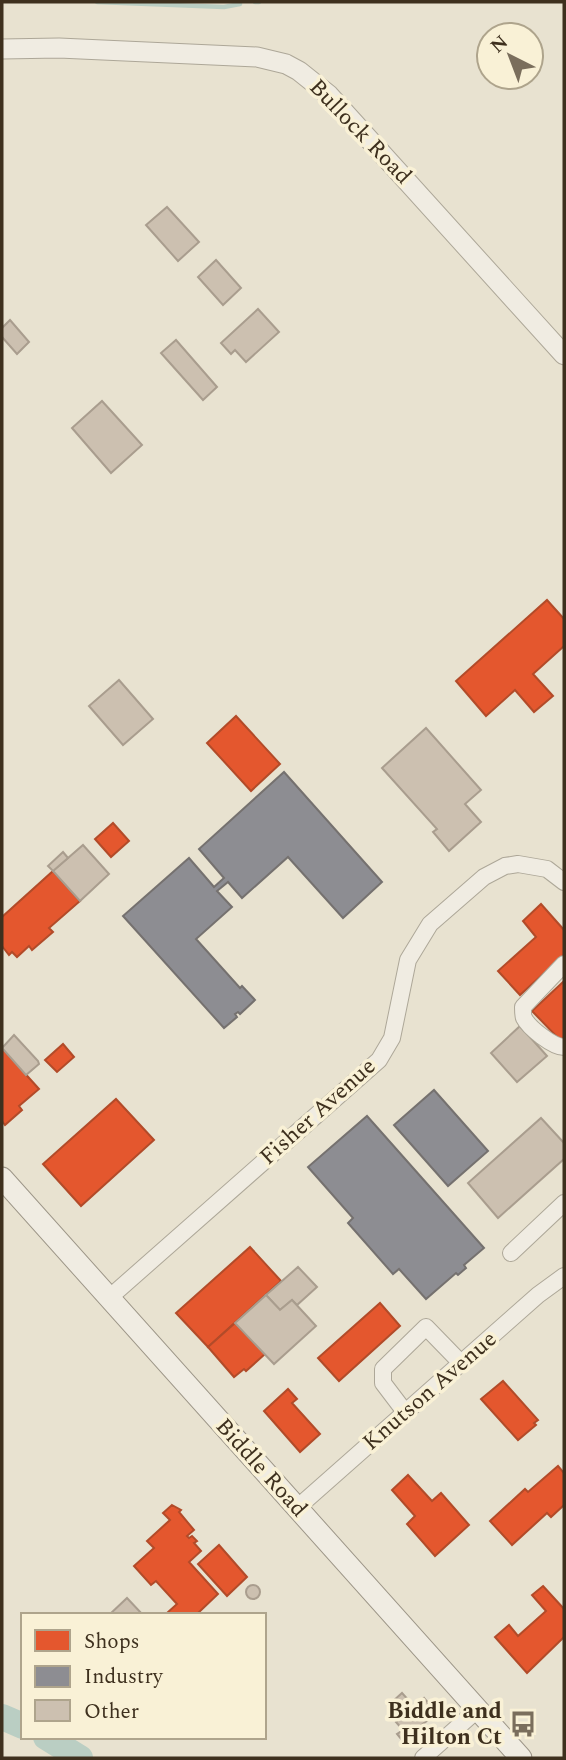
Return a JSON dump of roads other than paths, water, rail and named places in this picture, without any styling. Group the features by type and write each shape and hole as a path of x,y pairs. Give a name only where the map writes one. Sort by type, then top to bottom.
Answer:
{"main road":[{"name":"Biddle Road","path":"2,1178 521,1758"}],"street":[{"name":"Bullock Road","path":"2,49 60,48 232,55 272,60 299,71 329,95 564,355"},
{"name":"Fisher Avenue","path":"109,1298 379,1060 392,1038 408,960 430,924 484,877 505,866 547,869 564,882"},
{"path":"564,964 523,1007 524,1017 528,1022 552,1045 564,1047"},
{"path":"511,1253 564,1203"},
{"name":"Knutson Avenue","path":"297,1508 564,1276"},
{"path":"405,1412 383,1383 383,1369 426,1327 461,1363"},
{"path":"423,1758 477,1710"}],"waterway":[{"path":"97,2 224,7 240,4"},
{"path":"2,1717 21,1725"},
{"path":"49,1739 80,1758"}],"place":[{"name":"Biddle and Hilton Ct","path":"523,1724"}]}
